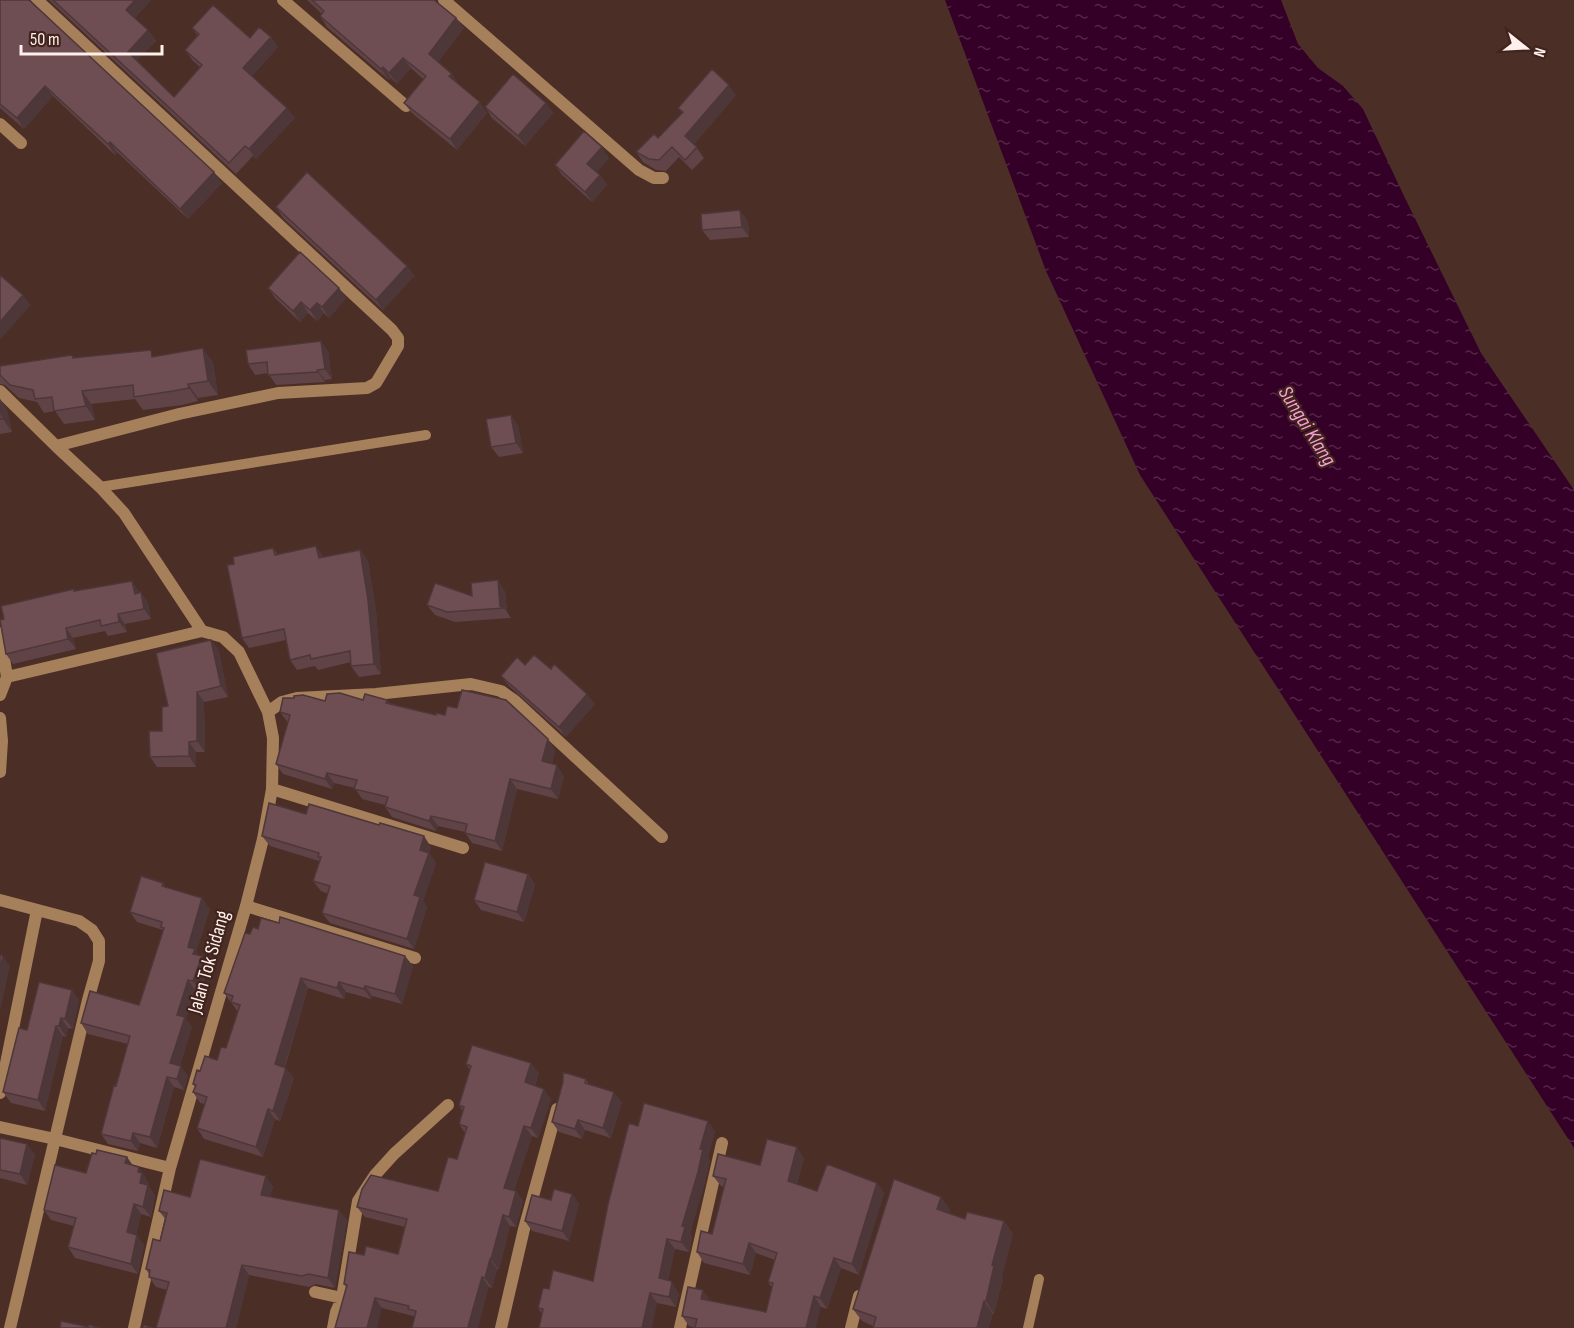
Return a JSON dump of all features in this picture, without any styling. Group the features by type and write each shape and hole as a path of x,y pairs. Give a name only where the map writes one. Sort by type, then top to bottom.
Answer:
{"street":[{"path":"37,0 398,338 398,346 376,383 367,388 278,393 179,414 56,446"},
{"path":"283,0 406,106"},
{"path":"444,0 639,170 654,178 663,178"},
{"path":"0,124 21,143"},
{"path":"0,392 100,487 124,513 202,631 7,677"},
{"name":"Jalan Tok Sidang","path":"134,1328 170,1168 246,906 263,839 272,789 273,738 268,712 239,652 223,637 202,631"},
{"path":"0,633 7,677 0,695"},
{"path":"268,712 282,702 297,698 376,694 471,684 501,691 515,701 662,837"},
{"path":"0,718 2,741 0,772"},
{"path":"272,789 463,848"},
{"path":"0,900 80,921 92,930 99,941 99,961 10,1328"},
{"path":"246,906 415,958"},
{"path":"0,1093 37,910"},
{"path":"501,1328 524,1229 559,1102"},
{"path":"333,1328 342,1298 358,1201 375,1175 393,1154 448,1105"},
{"path":"0,1127 170,1168"},
{"path":"680,1328 722,1143"},
{"path":"851,1328 862,1289"},
{"path":"315,1292 342,1298"}],"lane":[{"path":"100,487 426,435"},
{"path":"1028,1328 1039,1279"}],"water":[{"name":"Sungai Klang","path":"945,0 1281,0 1298,44 1318,68 1343,86 1363,109 1481,353 1574,490 1574,1148 1140,475 1046,271"}],"building":[{"path":"0,0 29,0 214,172 180,209 110,142 108,144 45,86 17,118 0,104"},
{"path":"53,0 135,0 126,10 148,30 128,52 174,97 202,65 185,50 199,34 192,28 213,5 250,38 259,27 271,37 243,68 287,108 249,149 245,146 229,163"},
{"path":"312,0 434,0 456,18 429,54 452,74 449,76 480,102 450,139 404,103 426,76 403,58 389,73 383,67 381,69 320,16 324,11"},
{"path":"712,69 729,85 685,136 697,147 685,160 672,147 659,160 649,159 636,152 654,134 658,138 683,112 678,108"},
{"path":"513,74 546,103 518,136 485,107"},
{"path":"584,131 602,147 587,164 600,175 585,192 555,165"},
{"path":"307,172 407,266 376,300 276,207"},
{"path":"740,210 742,227 702,230 701,214"},
{"path":"300,252 339,288 322,307 317,303 310,310 301,302 293,311 268,288"},
{"path":"0,275 23,295 0,322"},
{"path":"321,341 325,369 317,370 318,372 268,375 267,362 248,364 246,350"},
{"path":"203,348 208,381 188,384 189,388 134,397 133,385 82,391 86,406 54,411 52,397 35,399 33,390 10,385 0,375 0,366 72,355 73,358 151,350 152,357"},
{"path":"511,415 516,443 491,447 486,419"},
{"path":"316,546 319,558 360,550 368,600 374,664 351,666 350,651 311,659 310,655 290,660 284,629 242,638 227,565 234,564 233,557 273,548 275,555"},
{"path":"498,580 500,606 504,608 447,612 427,605 435,583 472,596 471,583"},
{"path":"132,581 135,594 141,592 144,609 118,614 119,622 101,626 100,620 66,628 68,639 6,654 0,620 4,619 1,606 74,589 74,591"},
{"path":"211,640 221,686 197,692 197,741 189,742 189,756 150,757 149,731 162,731 162,707 168,706 156,653"},
{"path":"534,655 551,669 554,664 587,694 559,727 501,676 517,657 525,665"},
{"path":"462,690 506,700 548,739 542,761 557,765 551,789 510,779 495,841 465,833 467,824 431,816 429,821 385,807 388,797 354,789 357,780 327,773 325,779 276,764 290,715 280,712 283,698 303,695 325,701 327,694 340,693 363,700 365,694 387,700 386,703 445,715 447,706 457,708"},
{"path":"269,803 306,814 309,804 424,836 420,850 429,853 414,895 420,897 407,939 322,913 330,886 313,881 321,857 318,857 319,853 262,836"},
{"path":"485,862 528,874 517,912 474,900"},
{"path":"141,876 163,883 162,886 202,898 188,947 195,949 193,954 202,956 193,981 188,980 177,1015 185,1017 170,1063 181,1066 177,1079 167,1077 150,1137 133,1133 131,1141 101,1134 130,1036 81,1023 90,991 139,1005 164,928 161,927 162,922 130,912"},
{"path":"280,917 405,956 395,994 339,982 337,988 301,978 275,1064 286,1068 273,1111 268,1109 256,1147 197,1128 207,1097 193,1092 196,1085 193,1084 197,1070 200,1071 205,1056 217,1060 221,1047 226,1048 240,1005 231,1002 233,996 224,993 245,933 250,934 253,927 258,929 261,918 279,923"},
{"path":"39,982 72,990 65,1019 61,1018 59,1026 56,1026 38,1100 3,1092 19,1028 27,1030"},
{"path":"472,1045 531,1063 525,1082 544,1089 531,1128 524,1126 504,1188 516,1191 509,1217 503,1215 485,1278 482,1277 468,1327 474,1328 412,1328 416,1311 408,1309 409,1306 375,1298 367,1328 335,1328 347,1285 344,1284 349,1252 364,1255 366,1246 398,1254 407,1219 357,1207 362,1189 371,1175 438,1191 448,1157 457,1159 467,1127 459,1124 464,1107 459,1105 471,1066 466,1064"},
{"path":"563,1072 586,1079 585,1083 614,1092 603,1128 578,1120 575,1129 552,1122 563,1082"},
{"path":"644,1103 708,1121 700,1149 703,1149 698,1172 682,1226 685,1227 681,1242 667,1239 659,1278 671,1281 669,1297 650,1293 642,1328 539,1328 543,1309 538,1308 543,1288 549,1289 553,1270 593,1281 608,1204 629,1123 638,1126"},
{"path":"0,1138 27,1144 20,1174 0,1170"},
{"path":"767,1139 797,1147 788,1181 817,1191 827,1164 877,1183 852,1264 834,1258 820,1298 814,1296 806,1328 695,1328 697,1319 682,1316 688,1287 703,1290 701,1299 766,1312 773,1283 768,1282 777,1253 749,1243 743,1264 697,1252 701,1231 712,1234 726,1179 713,1176 718,1154 760,1165"},
{"path":"97,1150 127,1157 125,1163 139,1167 138,1172 142,1173 140,1183 148,1185 143,1207 134,1204 127,1232 137,1235 131,1264 68,1247 76,1218 44,1210 55,1165 86,1173 92,1153 96,1154"},
{"path":"200,1159 266,1176 261,1195 339,1210 328,1278 309,1274 302,1276 242,1265 226,1328 156,1328 169,1282 149,1277 150,1270 146,1269 153,1239 160,1241 167,1213 159,1211 164,1190 190,1197"},
{"path":"894,1179 941,1197 937,1209 965,1219 967,1212 1004,1221 992,1265 994,1266 986,1301 984,1301 977,1328 873,1328 876,1317 853,1309"},
{"path":"554,1189 572,1194 562,1231 525,1221 532,1195 551,1200"},
{"path":"61,1321 88,1327 89,1325 101,1328 60,1328"}]}
